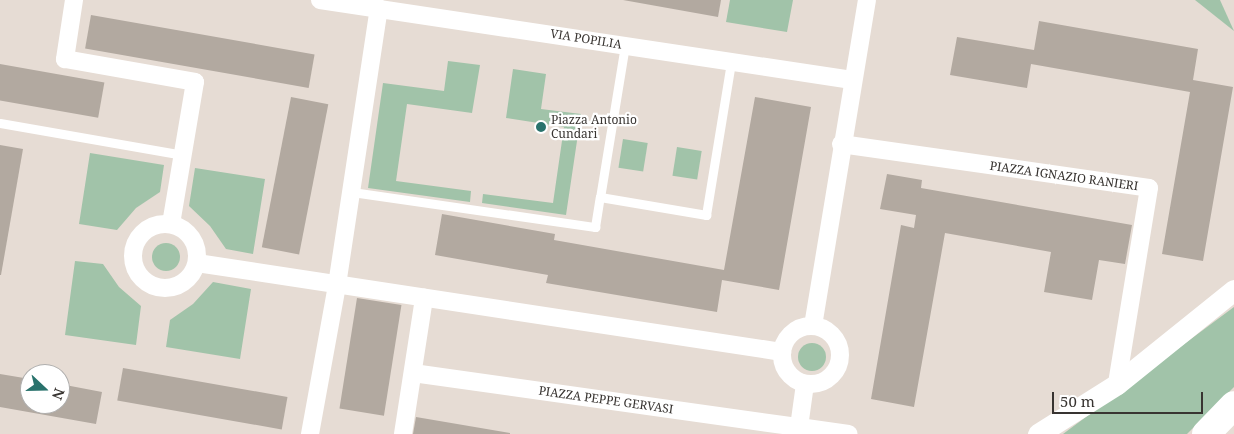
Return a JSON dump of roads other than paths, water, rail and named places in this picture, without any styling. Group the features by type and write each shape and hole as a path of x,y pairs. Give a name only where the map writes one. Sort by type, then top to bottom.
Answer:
{"main road":[{"path":"1206,434 1234,405"}],"street":[{"path":"74,0 65,59 195,82 171,224"},
{"name":"VIA POPILIA","path":"320,0 852,80"},
{"path":"812,326 841,144 867,0"},
{"path":"310,434 337,285 379,8"},
{"name":"PIAZZA IGNAZIO RANIERI","path":"841,144 1149,188 1117,384"},
{"path":"171,224 185,231 195,243 197,263 186,281 167,288 156,287 139,274 134,259 136,242 151,227 171,224"},
{"path":"197,263 782,352"},
{"path":"1038,434 1117,384 1233,292"},
{"path":"403,434 424,298"},
{"path":"812,326 832,335 840,352 839,361 836,369 823,382 805,384 788,373 782,352 792,333 812,326"},
{"name":"PIAZZA PEPPE GERVASI","path":"413,372 849,434"},
{"path":"800,427 805,384"}],"lane":[{"path":"352,192 596,227 625,45"},
{"path":"600,197 706,214 731,62"},
{"path":"0,123 183,155"}],"place":[{"name":"Piazza Antonio Cundari","path":"541,127"}]}
